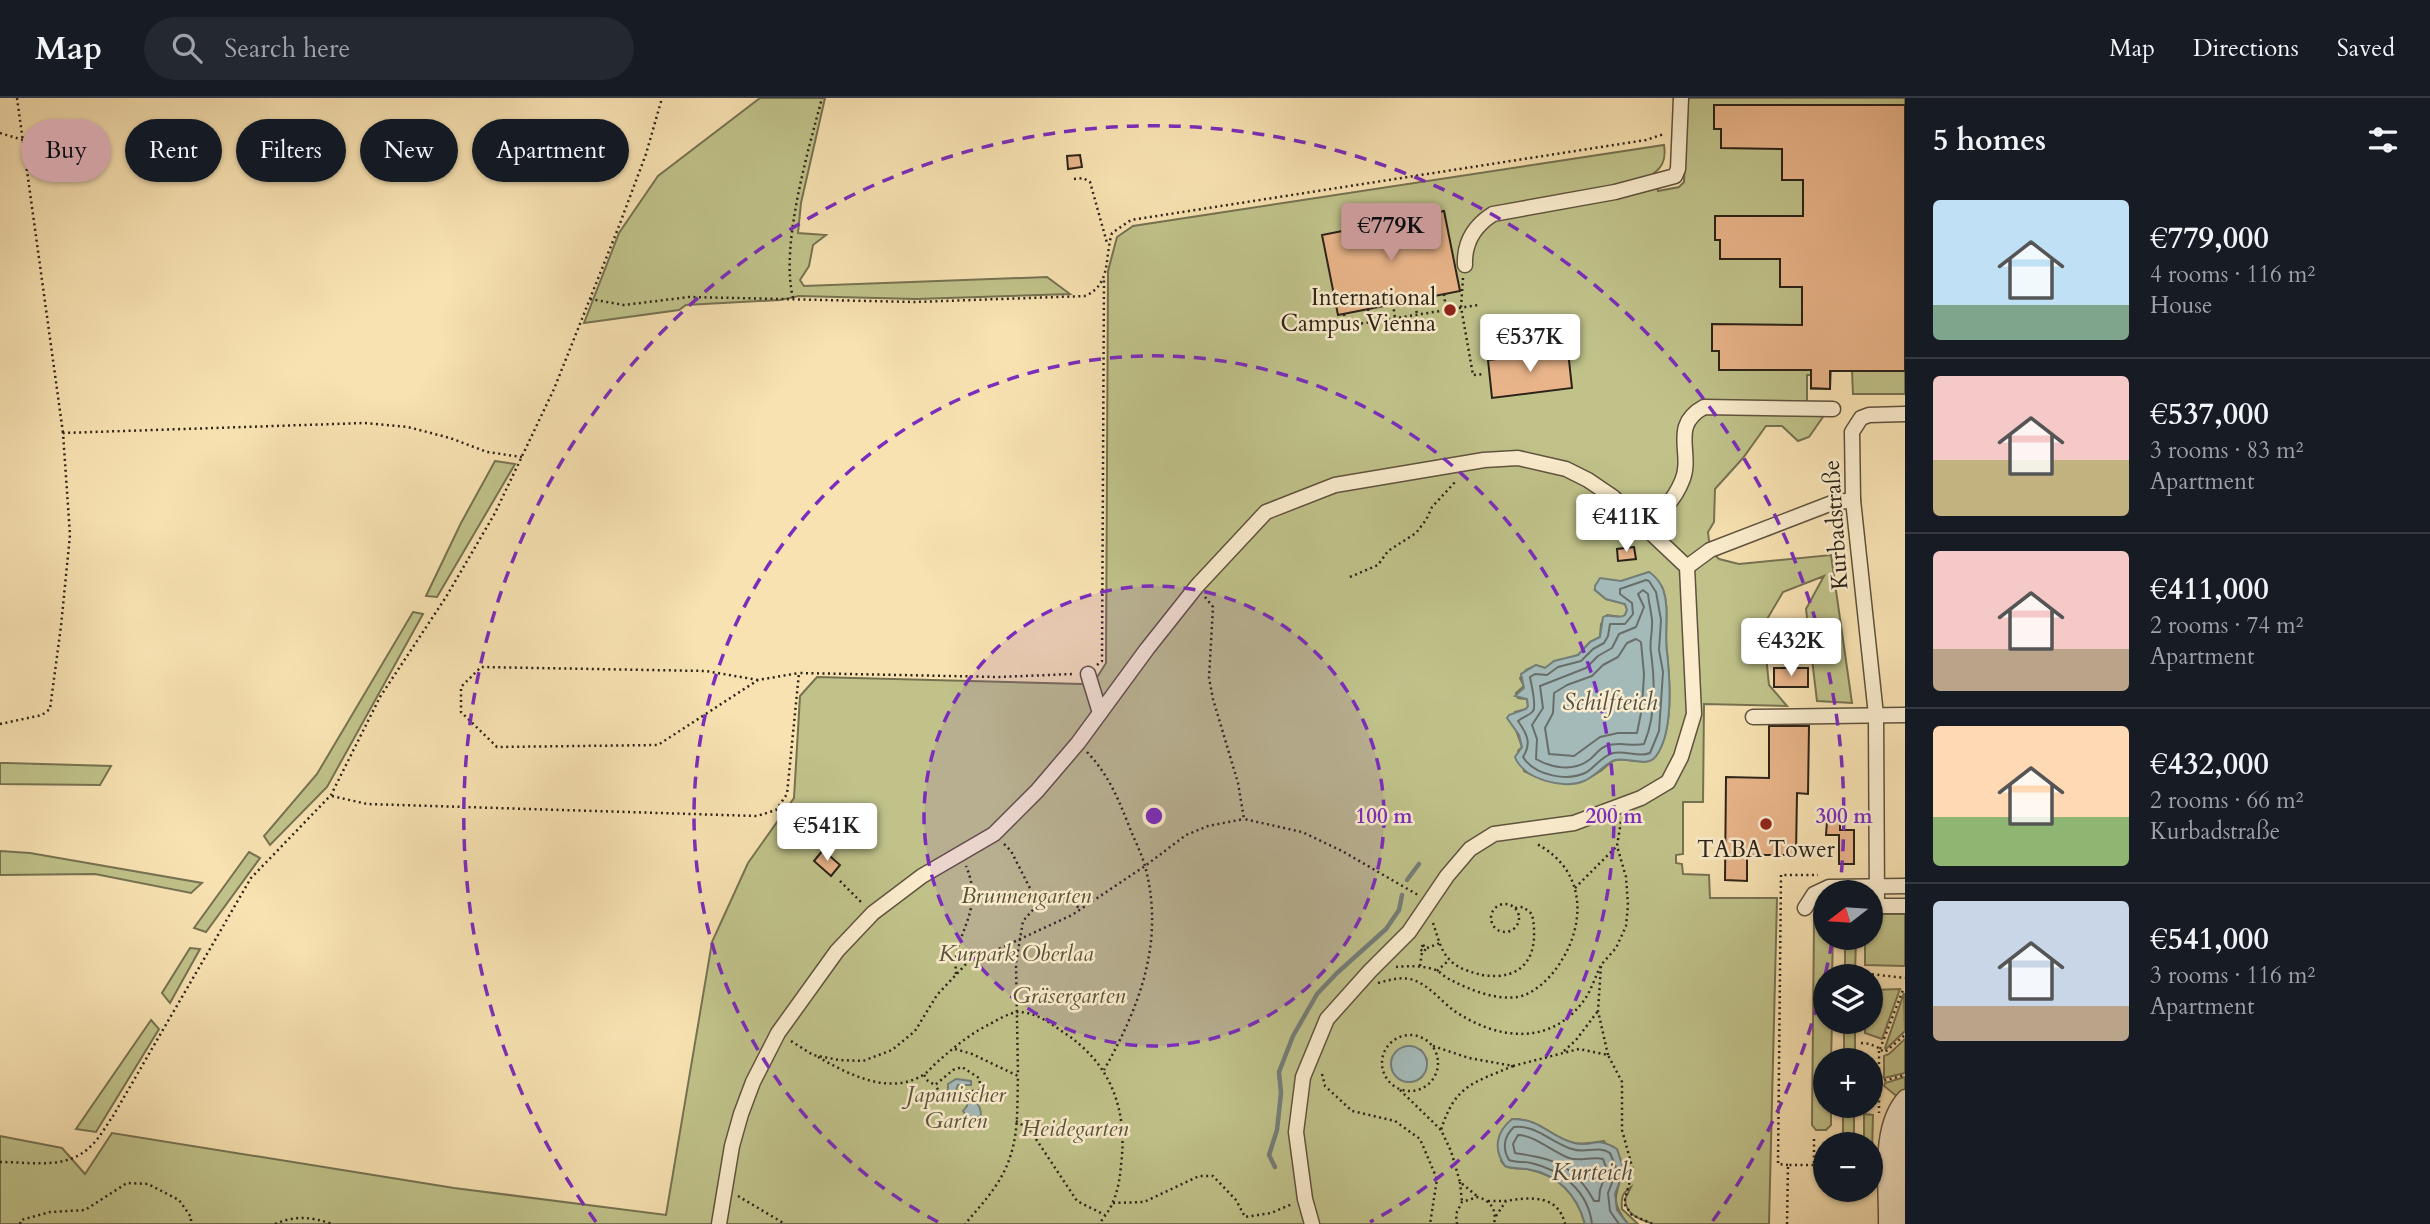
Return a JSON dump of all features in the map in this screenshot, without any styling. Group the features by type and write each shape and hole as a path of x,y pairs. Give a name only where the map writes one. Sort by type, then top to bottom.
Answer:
{"street":[{"path":"1465,265 1464,256 1471,234 1482,221 1493,214 1615,192 1675,176 1678,169 1682,98"},
{"path":"1642,525 1668,506 1684,478 1686,422 1694,412 1704,407 1833,409"},
{"name":"Kurbadstraße","path":"1877,880 1876,715 1853,500 1852,432 1856,423 1869,415 1905,415"},
{"path":"719,1224 724,1186 741,1114 769,1048 837,951 873,913 922,876 995,834 1078,743 1196,586 1266,512 1335,485 1501,458 1518,458 1566,469 1613,496 1687,567 1694,668 1694,714 1681,757 1668,782 1641,797 1574,823 1494,834 1470,849 1374,977 1327,1019 1303,1077 1296,1132 1305,1199 1312,1224"},
{"path":"1687,567 1710,550 1832,503 1853,500"},
{"path":"1088,674 1100,713"},
{"path":"1753,716 1904,715"},
{"path":"1883,886 1905,886"},
{"path":"1805,908 1813,896"},
{"name":"Kurbadstraße","path":"1883,906 1905,906"},
{"path":"1886,1224 1888,1132 1894,1112 1905,1097"},
{"path":"1898,1224 1898,1144 1905,1115"}],"path":[{"path":"17,98 21,126"},
{"path":"0,1162 51,1164 76,1158 92,1145 113,1116 251,878 331,795 380,697 446,597 495,513 522,457 554,389 590,299 646,154 662,98"},
{"path":"793,298 789,283 800,186 822,98"},
{"path":"758,680 658,745 497,747 461,712 461,687 481,667 706,671 758,680 799,673 999,677 1088,674 1102,661 1104,279 1112,233 1131,220 1646,139 1680,129"},
{"path":"0,133 21,139"},
{"path":"1074,179 1083,178 1090,182 1108,246"},
{"path":"0,724 42,715 50,709 69,535 63,433 29,182"},
{"path":"1465,265 1461,307 1473,375 1484,374"},
{"path":"590,299 624,305 690,297 915,302 1066,298 1086,296 1099,289 1104,279"},
{"path":"1444,294 1446,310"},
{"path":"1415,300 1417,315"},
{"path":"1393,304 1395,318"},
{"path":"1344,314 1346,326 1478,305"},
{"path":"1368,309 1370,322"},
{"path":"63,433 365,423 408,427 450,438 487,453 522,457"},
{"path":"1350,578 1378,565 1388,551 1416,533 1432,507 1452,484 1463,476"},
{"path":"1196,586 1213,607 1209,678 1238,783 1244,819"},
{"path":"331,795 367,804 757,817 776,810 787,794 799,673"},
{"path":"1078,743 1109,779 1145,866 1151,928 1146,972 1136,1009 1104,1070"},
{"path":"1374,977 1413,981 1463,1016 1486,1027 1509,1033 1533,1034 1554,1028 1566,1021 1584,1001 1601,965 1616,948 1626,926 1626,877 1617,846 1620,822 1641,797"},
{"path":"813,1055 839,1060 863,1060 900,1045 915,1031 936,995 966,964 1080,910 1186,835 1208,826 1244,819 1302,832 1342,851 1429,901 1440,943 1449,960 1471,973 1493,976 1517,972 1529,960 1536,932 1532,914 1523,907 1515,908 1502,904 1494,909 1491,919 1495,928 1504,932 1516,928 1520,915 1515,908"},
{"path":"1374,977 1420,967 1437,971 1450,980 1499,997 1519,997 1532,992 1547,980 1562,962 1574,937 1579,910 1575,888 1568,870 1541,846 1513,832"},
{"path":"995,834 1011,850 1038,904"},
{"path":"1575,888 1617,846"},
{"path":"956,974 954,959 972,908 973,883 961,853"},
{"path":"1813,1165 1778,1164 1781,875 1820,875"},
{"path":"840,881 873,913"},
{"path":"965,1224 991,1194 1010,1157 1016,1121 1018,1076 1016,963 1023,921 1046,897 1057,895 1068,898 1077,904 1080,910"},
{"path":"1420,967 1422,946 1426,948 1440,943"},
{"path":"1437,971 1449,960"},
{"path":"1601,965 1598,1011 1608,1055 1622,1082 1622,1130 1633,1170 1625,1205 1632,1215 1653,1224"},
{"path":"1883,976 1905,978"},
{"path":"1880,1048 1905,990"},
{"path":"1563,1053 1598,1011"},
{"path":"778,1033 845,1073 875,1083 909,1081 924,1075 971,1034 1017,1012 1033,1014 1079,1042 1104,1070 1122,1114 1119,1182 1113,1203 1099,1224"},
{"path":"1457,1224 1456,1214 1462,1202 1460,1182 1451,1152 1441,1130 1385,1075 1382,1066 1386,1049 1392,1042 1408,1035 1469,1058 1513,1066"},
{"path":"1883,1051 1889,1050 1905,1035"},
{"path":"1861,1044 1871,1044 1878,1048"},
{"path":"1397,1088 1416,1091 1432,1081 1438,1063 1433,1046"},
{"path":"954,1049 972,1054 1018,1076"},
{"path":"1441,1130 1452,1101 1474,1083 1513,1066 1580,1049 1608,1055"},
{"path":"924,1075 941,1094 947,1090 967,1093 981,1090 979,1078 962,1067 953,1070 935,1085"},
{"path":"1322,1074 1325,1086 1352,1111 1395,1121 1420,1139 1437,1179 1430,1224"},
{"path":"1883,1081 1905,1075"},
{"path":"1879,1118 1879,1123"},
{"path":"1016,1121 1030,1130 1077,1201 1105,1215"},
{"path":"1787,1224 1788,1164"},
{"path":"1113,1203 1144,1202 1199,1176 1213,1176 1236,1200 1245,1217 1270,1213 1305,1199"},
{"path":"20,1224 21,1220 50,1212 85,1210 127,1182 148,1184 178,1199 191,1217 191,1224"},
{"path":"1460,1182 1487,1201 1533,1197 1546,1200 1556,1208 1564,1224"},
{"path":"724,1186 785,1224"},
{"path":"1462,1202 1478,1197"},
{"path":"1487,1201 1496,1216"},
{"path":"1494,1224 1506,1201"},
{"path":"275,1224 292,1217 312,1217 333,1224"}],"green space":[{"path":"760,98 825,98 801,203 798,233 826,235 813,245 809,266 800,280 804,286 1047,277 1070,294 916,299 799,296 780,300 686,305 679,310 584,323 619,233 658,176"},
{"name":"Kurpark Oberlaa","path":"1688,98 1905,98 1905,394 1853,394 1852,371 1831,371 1830,389 1811,389 1811,375 1807,375 1807,405 1705,413 1825,414 1809,437 1798,441 1782,426 1766,426 1743,458 1715,489 1714,522 1708,532 1710,550 1719,559 1739,564 1831,555 1852,703 1817,701 1806,609 1824,576 1783,592 1763,626 1769,685 1787,706 1704,704 1703,802 1683,802 1683,854 1676,855 1676,863 1682,864 1683,874 1709,875 1710,898 1777,898 1769,1224 1653,1224 1634,1216 1628,1209 1625,1199 1631,1187 1623,1196 1622,1209 1638,1224 1628,1224 1616,1204 1618,1186 1624,1170 1604,1141 1586,1144 1566,1141 1539,1125 1512,1119 1501,1161 1505,1166 1538,1172 1557,1181 1577,1204 1585,1224 0,1224 0,1136 62,1148 85,1174 112,1133 454,1188 666,1215 712,942 748,863 794,798 800,696 817,677 1082,684 1091,687 1106,663 1108,271 1117,237 1133,226 1664,145 1664,161 1654,173 1658,191 1679,187 1684,182","holes":["1649,572 1663,589 1667,612 1668,719 1666,733 1656,756 1643,762 1616,760 1590,777 1571,783 1552,782 1524,771 1518,751 1522,747 1516,730 1515,712 1528,706 1527,699 1518,698 1516,693 1524,686 1520,678 1526,670 1536,665 1545,668 1578,655 1590,642 1600,637 1601,624 1607,615 1625,615 1625,604 1606,599 1595,590","1421,1050 1427,1060 1422,1077 1410,1081 1400,1079 1394,1071 1392,1058"]},
{"path":"495,461 515,464 437,597 426,596 461,523"},
{"path":"413,612 423,614 327,787 270,845 264,836 317,774"},
{"path":"0,763 111,766 100,785 0,784"},
{"path":"0,851 30,853 202,883 191,893 95,874 0,875"},
{"path":"249,852 260,858 206,932 194,928"},
{"path":"1883,914 1905,914 1905,966 1865,964 1865,950 1883,950"},
{"path":"190,948 200,949 170,1003 162,993"},
{"path":"1814,950 1833,950 1832,964 1814,964"},
{"path":"1845,950 1856,950 1855,964 1845,964"},
{"path":"1900,989 1882,1039 1868,1034 1883,1034 1883,990"},
{"path":"1904,993 1905,1031 1886,1049 1885,1048"},
{"path":"151,1020 159,1029 96,1132 76,1129"},
{"path":"1813,1020 1813,1034 1832,1034 1831,1048 1813,1048 1813,1118 1831,1118 1831,1125 1826,1130 1816,1130 1812,1125"},
{"path":"1844,1034 1855,1034 1855,1048 1844,1048"},
{"path":"1905,1039 1905,1073 1884,1078 1884,1056"},
{"path":"1905,1077 1905,1092 1899,1098 1884,1086 1885,1083"},
{"path":"1843,1118 1854,1118 1854,1132 1843,1132"},
{"path":"1864,1118 1873,1118 1873,1132 1864,1132"}],"water":[{"name":"Schilfteich","path":"1649,572 1662,586 1666,604 1669,706 1662,746 1652,759 1642,762 1615,760 1588,779 1576,783 1555,783 1535,777 1519,765 1515,757 1522,747 1519,735 1507,718 1528,706 1527,699 1515,696 1524,688 1521,674 1536,665 1545,668 1554,661 1578,655 1590,642 1600,637 1603,617 1625,615 1625,604 1606,599 1595,590 1600,578 1621,581"},
{"path":"1409,1046 1422,1051 1427,1064 1422,1077 1409,1082 1396,1077 1391,1064 1396,1051"},
{"path":"956,1079 971,1081 971,1085 958,1085 955,1092 976,1102 981,1116 969,1120 963,1111 967,1101 950,1095 948,1084"},
{"name":"Kurteich","path":"1512,1119 1531,1122 1574,1143 1598,1142 1617,1149 1624,1170 1615,1194 1617,1210 1628,1224 1585,1224 1577,1204 1557,1181 1538,1172 1505,1166 1499,1153 1498,1141 1502,1129"}],"building":[{"path":"1714,105 1905,105 1905,371 1830,371 1830,389 1811,388 1811,370 1719,370 1719,351 1712,351 1712,324 1802,325 1802,287 1780,287 1780,259 1720,259 1720,240 1715,240 1715,216 1803,216 1803,180 1782,180 1782,149 1721,148 1721,129 1714,129"},
{"path":"1080,155 1082,167 1068,169 1067,156"},
{"path":"1444,211 1460,291 1338,315 1322,235"},
{"path":"1568,351 1572,388 1492,398 1488,360"},
{"path":"1634,547 1636,559 1618,561 1617,549"},
{"path":"1774,668 1808,668 1808,687 1774,687"},
{"path":"1769,726 1809,726 1808,794 1797,793 1796,855 1747,855 1747,881 1725,880 1726,777 1769,778"},
{"path":"1827,821 1840,822 1840,830 1854,830 1854,864 1839,864 1839,835 1826,835"},
{"path":"823,850 840,865 831,876 814,861"}],"waterway":[{"path":"1407,880 1419,864"},
{"path":"1275,1167 1269,1155 1277,1130 1281,1093 1279,1072 1293,1036 1317,994 1386,929 1399,910 1402,895"}],"place":[{"name":"International Campus Vienna","path":"1450,310"},
{"name":"TABA Tower","path":"1766,824"}],"park label":[{"name":"Brunnengarten","path":"1026,895"},
{"name":"Gräsergarten","path":"1069,995"},
{"name":"Japanischer Garten","path":"956,1107"},
{"name":"Heidegarten","path":"1075,1128"}]}
